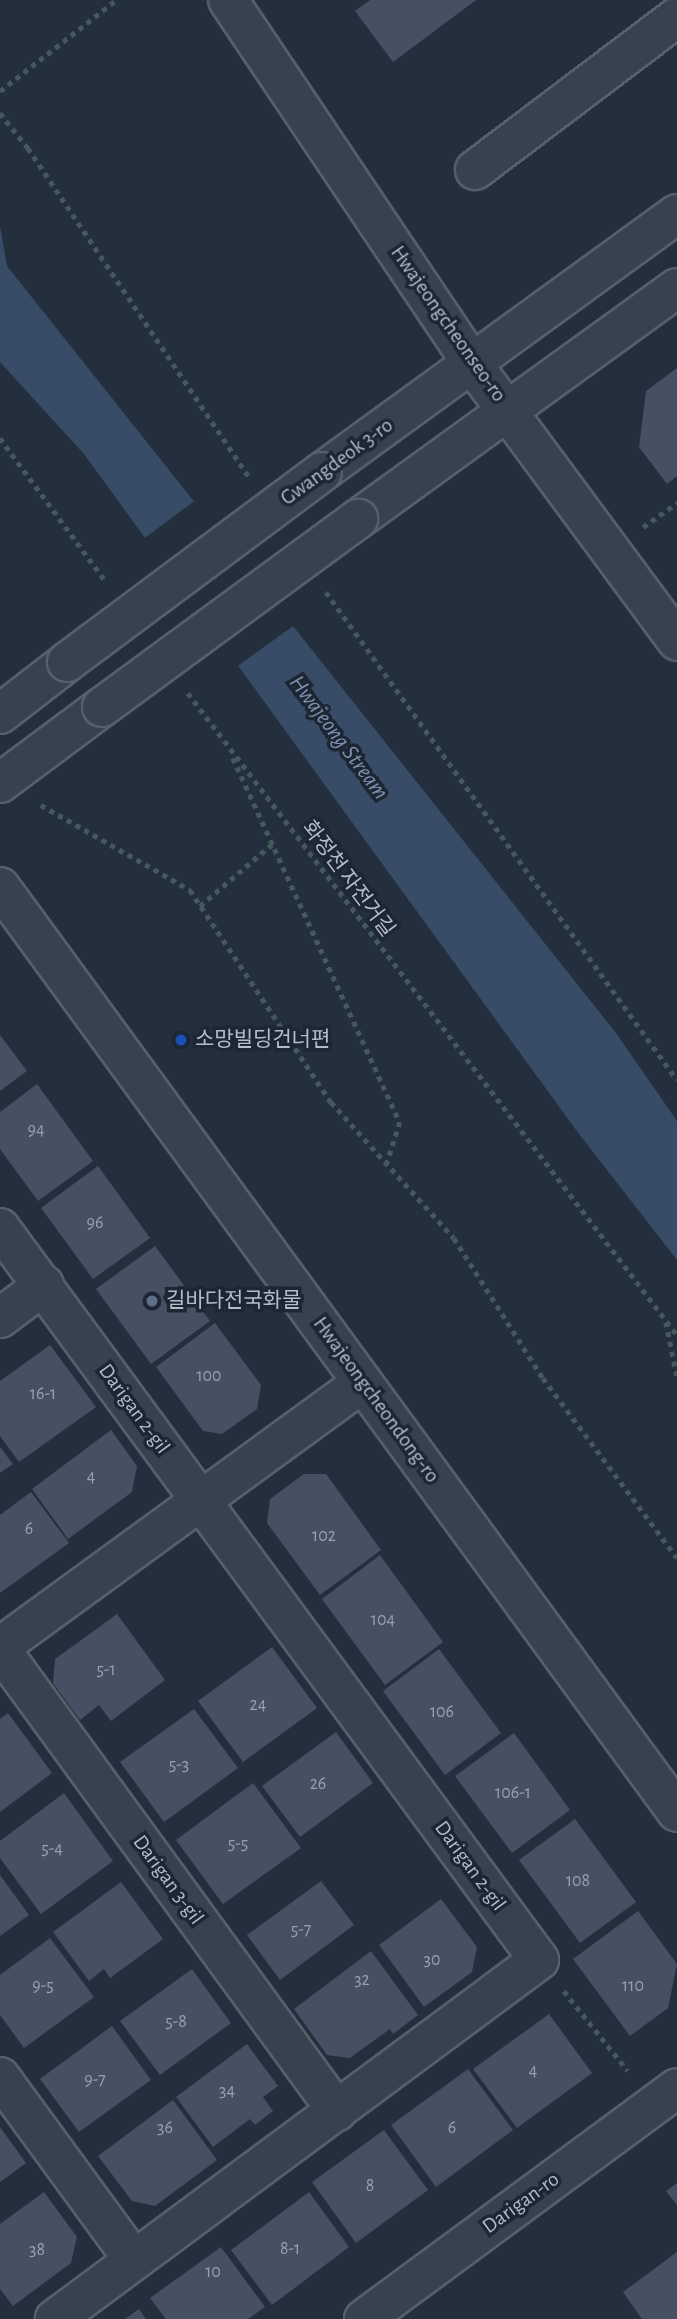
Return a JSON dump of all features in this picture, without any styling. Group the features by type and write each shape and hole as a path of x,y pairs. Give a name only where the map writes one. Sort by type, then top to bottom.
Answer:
{"street":[{"name":"Hwajeongcheonseo-ro","path":"228,0 473,365 510,411 677,641"},
{"path":"475,170 677,17"},
{"name":"Gwangdeok 3-ro","path":"0,714 322,472 473,365 677,214"},
{"path":"1,783 677,288"},
{"name":"Hwajeongcheondong-ro","path":"0,887 677,1812"},
{"name":"Darigan 2-gil","path":"0,1228 539,1960"},
{"path":"0,1318 44,1285"},
{"name":"Darigan 3-gil","path":"337,2111 0,1648 363,1382"},
{"path":"55,2319 539,1960"},
{"path":"0,2077 134,2260"},
{"name":"Darigan-ro","path":"365,2319 666,2096"}],"path":[{"path":"0,90 116,0"},
{"path":"0,113 28,148 253,483"},
{"path":"0,438 107,583"},
{"path":"323,587 677,1080"},
{"name":"화정천 자전거길","path":"181,684 677,1335"},
{"path":"230,751 400,1122 387,1163"},
{"path":"1,783 190,890 331,1102 454,1238 543,1378 677,1558"},
{"path":"200,905 272,844"},
{"path":"666,1321 677,1376"},
{"path":"539,1960 666,2096"}],"water":[{"name":"Hwajeong Stream","path":"0,226 7,266 616,1033 677,1121 677,1260 579,1134 84,454 0,362"}],"pier":[{"path":"197,499 296,624 235,668 142,540"}],"building":[{"path":"370,0 476,0 393,62 355,11"},
{"path":"677,368 677,476 667,484 639,447 646,391"},
{"path":"0,1035 27,1071 0,1091"},
{"path":"37,1084 93,1161 38,1201 0,1149 0,1112"},
{"path":"98,1166 150,1238 93,1279 41,1208"},
{"path":"155,1246 210,1321 151,1364 96,1289"},
{"path":"215,1323 261,1385 257,1409 222,1434 203,1431 156,1367"},
{"path":"50,1345 96,1407 19,1462 0,1436 0,1381"},
{"path":"111,1430 137,1466 132,1492 68,1539 32,1489"},
{"path":"0,1447 13,1464 0,1473"},
{"path":"304,1474 326,1474 381,1550 320,1595 267,1523 270,1499"},
{"path":"31,1492 69,1543 0,1593 0,1515"},
{"path":"380,1555 443,1642 385,1685 322,1599"},
{"path":"117,1614 165,1680 111,1721 99,1705 80,1720 53,1683 55,1659"},
{"path":"272,1647 317,1708 243,1762 198,1701"},
{"path":"439,1649 501,1733 445,1775 383,1691"},
{"path":"194,1709 238,1768 164,1822 120,1762"},
{"path":"8,1713 52,1773 0,1812 0,1719"},
{"path":"336,1732 373,1783 300,1837 262,1786"},
{"path":"514,1733 570,1810 512,1853 455,1776"},
{"path":"253,1783 301,1848 223,1904 176,1840"},
{"path":"64,1793 113,1861 41,1914 0,1858 0,1841"},
{"path":"575,1819 636,1902 580,1943 519,1860"},
{"path":"0,1875 29,1915 0,1936"},
{"path":"321,1881 354,1925 280,1980 247,1935"},
{"path":"121,1882 163,1939 110,1978 104,1969 89,1981 53,1932"},
{"path":"441,1899 477,1947 472,1972 424,2007 379,1945"},
{"path":"638,1911 677,1964 668,2008 630,2036 573,1959"},
{"path":"50,1938 94,1997 24,2048 0,2015 0,1975"},
{"path":"371,1951 418,2015 393,2034 390,2029 350,2058 327,2055 294,2009"},
{"path":"192,1969 231,2023 160,2075 120,2021"},
{"path":"549,2014 592,2073 517,2128 473,2069"},
{"path":"112,2026 151,2080 79,2132 40,2079"},
{"path":"247,2044 278,2086 263,2097 273,2111 255,2125 250,2119 213,2147 176,2097"},
{"path":"468,2069 513,2130 436,2187 391,2125"},
{"path":"173,2100 217,2160 155,2206 132,2201 98,2156"},
{"path":"0,2127 26,2163 0,2182"},
{"path":"384,2130 428,2190 356,2243 312,2182"},
{"path":"677,2183 677,2205 666,2191"},
{"path":"44,2192 77,2237 71,2263 13,2306 0,2289 0,2224"},
{"path":"309,2192 349,2247 272,2305 231,2250"},
{"path":"221,2247 265,2307 248,2319 166,2319 150,2298"},
{"path":"677,2252 677,2319 642,2319 623,2292"},
{"path":"139,2309 146,2319 125,2319"}],"place":[{"name":"소망빌딩건너편","path":"181,1040"},
{"name":"길바다전국화물","path":"152,1301"}]}
